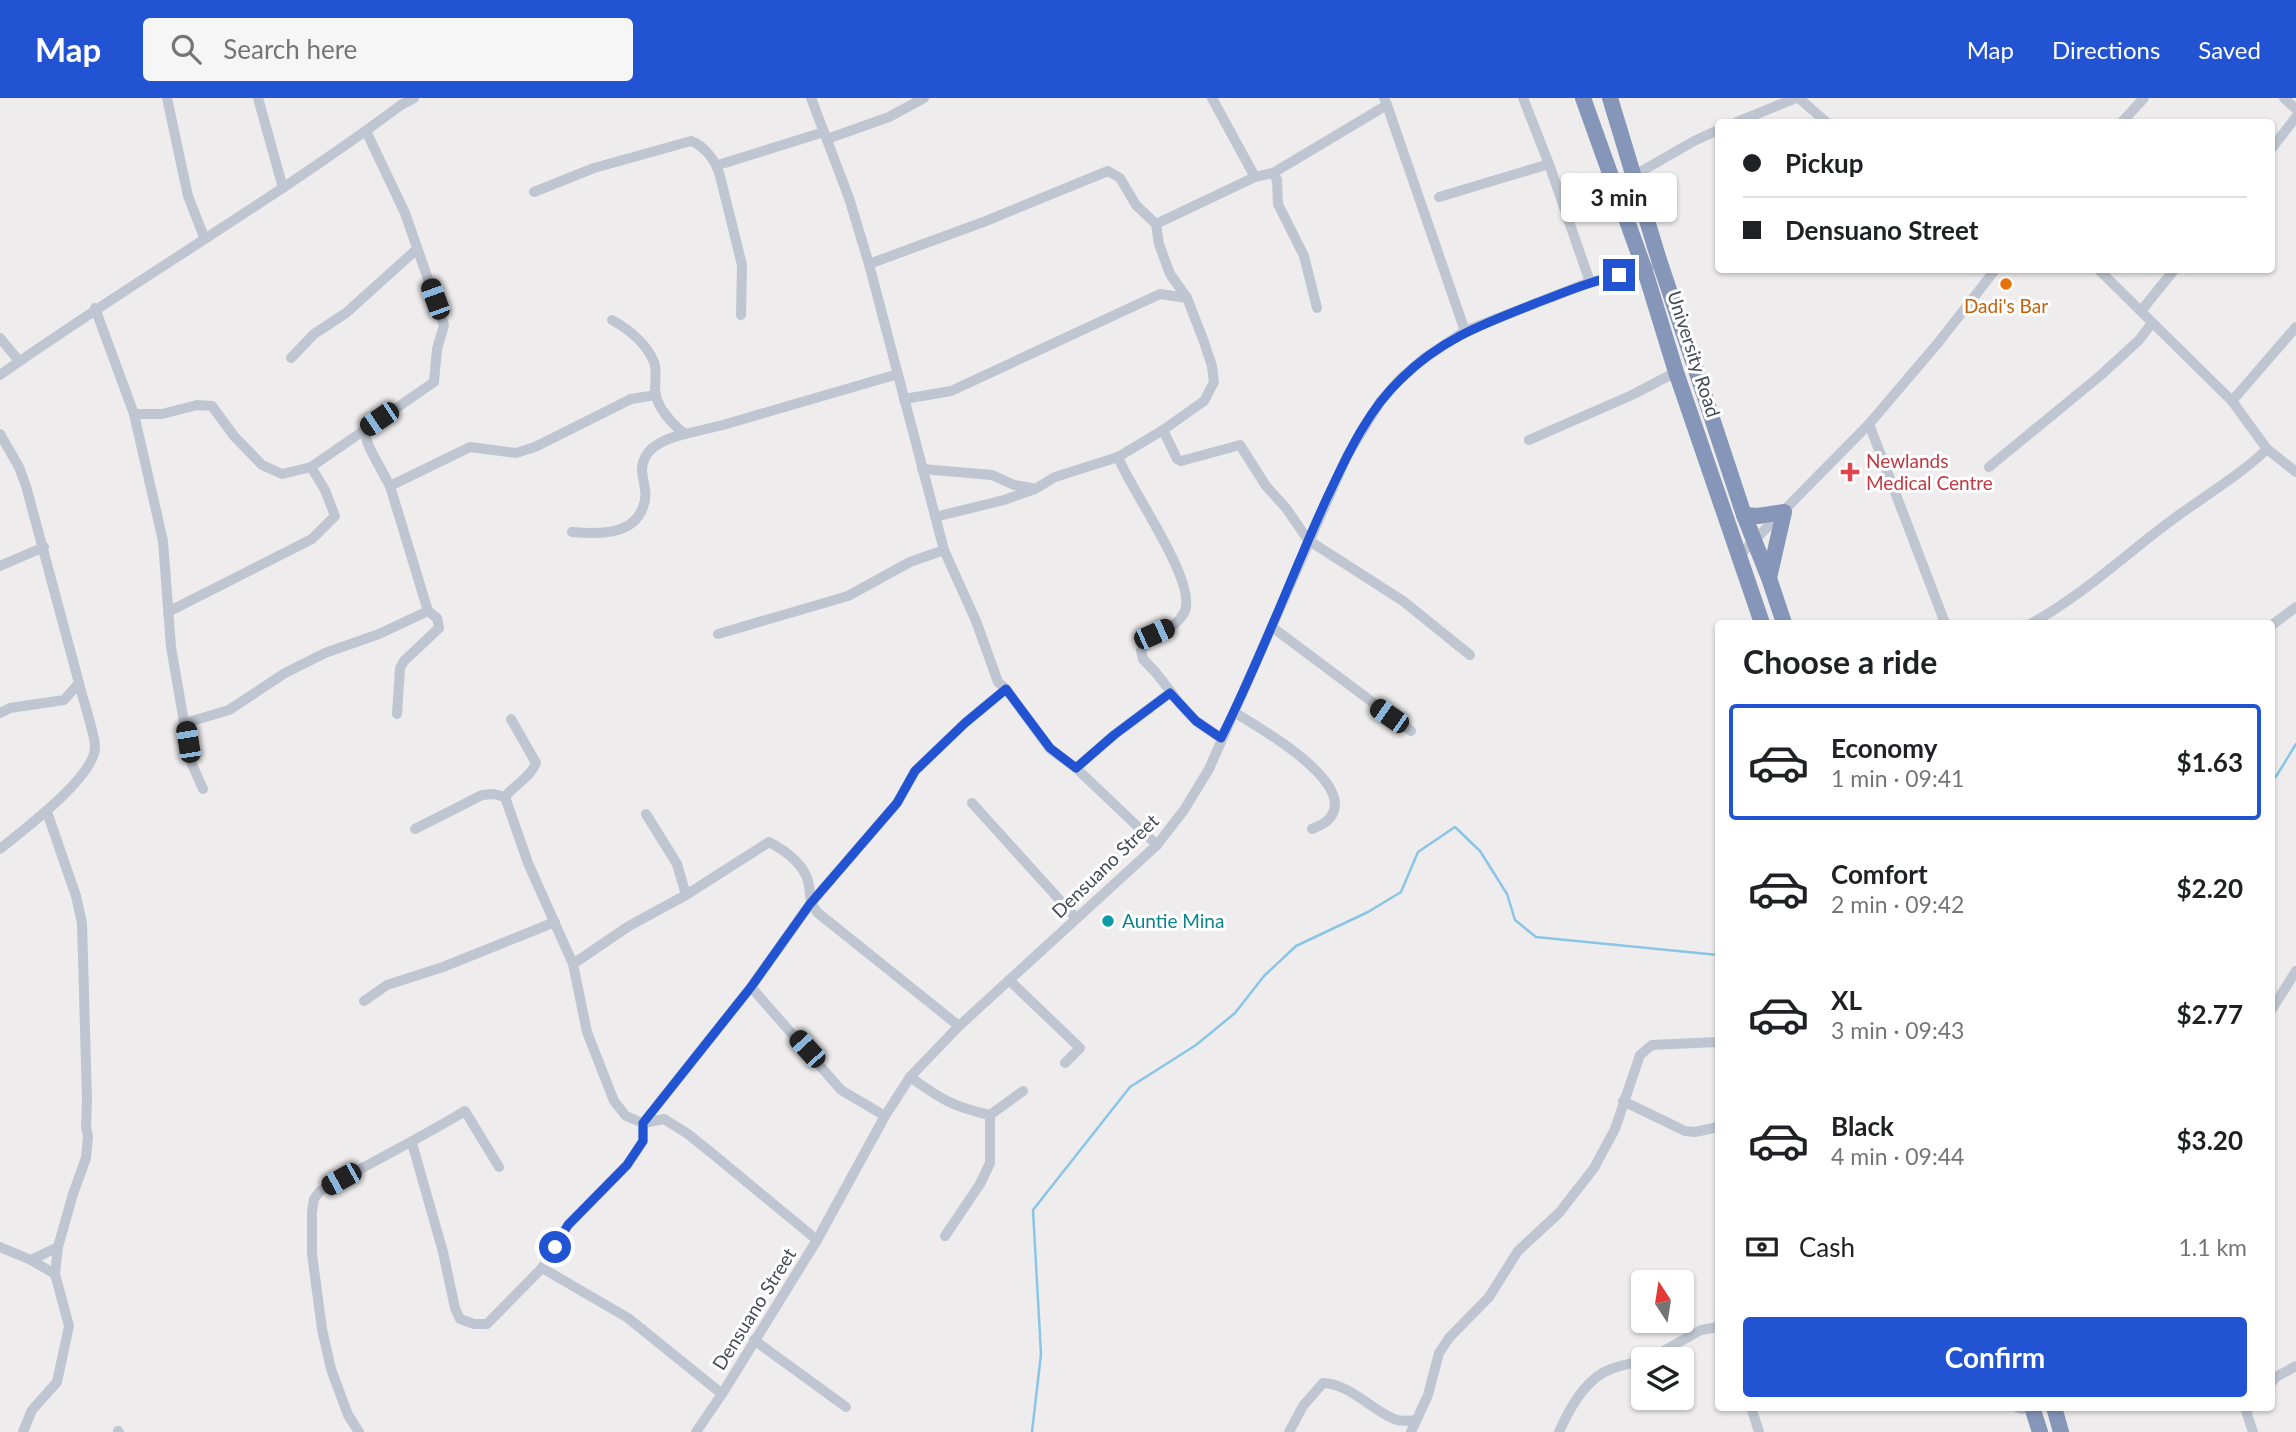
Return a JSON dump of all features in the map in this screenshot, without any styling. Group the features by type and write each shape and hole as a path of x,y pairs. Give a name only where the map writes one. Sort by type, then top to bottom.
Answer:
{"highway":[{"name":"University Road","path":"1583,98 1645,271 1676,372 1761,620"},
{"name":"University Road","path":"1610,98 1659,260 1744,515 1783,620"},
{"path":"1744,515 1784,512 1769,578"},
{"path":"2033,1411 2040,1432"},
{"path":"2055,1411 2062,1432"}],"street":[{"path":"167,98 188,196 204,237"},
{"path":"258,98 283,188"},
{"path":"0,375 95,308 283,188 401,104 414,98"},
{"path":"811,98 849,198 869,264 944,550 976,621 998,682 1050,748 1076,768 1157,845"},
{"path":"718,165 889,117 924,98"},
{"path":"1212,98 1255,177"},
{"path":"1523,98 1590,282"},
{"path":"1744,119 1797,98 1822,119"},
{"path":"2126,119 2144,98"},
{"path":"2284,98 2296,108"},
{"path":"1156,224 1255,177 1273,173 1385,101 1465,331"},
{"path":"2275,144 2296,117"},
{"path":"134,414 162,414 197,405 212,406 234,436 262,465 282,474 311,467 435,382 437,349 444,325 405,213 366,131"},
{"path":"1635,175 1715,131"},
{"path":"534,192 594,168 691,141 703,147 718,165 742,265 741,315"},
{"path":"1439,197 1549,164"},
{"path":"869,264 986,221 1108,171 1120,178 1136,205 1156,224 1159,244 1170,274 1187,298 1206,348 1214,382 1204,401 1163,430 1118,457 1055,477 1035,489 981,507 935,517"},
{"path":"1273,173 1277,180 1278,204 1304,256 1317,308"},
{"path":"290,359 314,334 346,313 416,249"},
{"name":"Densuano Street","path":"696,1432 817,1240 910,1077 959,1026 1157,845 1184,810 1209,769 1347,456 1380,402 1400,379 1423,359 1465,331 1590,282 1645,271 1659,260"},
{"path":"1739,555 1869,424 1993,273"},
{"path":"2102,273 2232,401 2267,449 2296,472"},
{"path":"2141,311 2172,273"},
{"path":"1160,294 1170,274"},
{"path":"904,399 951,391 1160,294 1187,298"},
{"path":"95,308 134,414 163,541 172,647 191,762 203,789"},
{"path":"612,320 636,336 654,364 656,395 672,424 685,434"},
{"path":"1989,467 2109,368 2139,341 2152,323"},
{"path":"2232,401 2296,327"},
{"path":"0,338 19,361"},
{"path":"1529,440 1632,395 1676,372"},
{"path":"572,533 603,535 632,524 643,508 646,484 642,470 646,456 665,438 736,422 898,374"},
{"path":"390,486 470,447 516,453 535,447 631,399 656,395"},
{"path":"1869,424 1944,620"},
{"path":"363,430 390,486 428,611 437,618 439,628 400,668 397,714"},
{"path":"1163,430 1177,459 1181,461 1240,445 1266,486 1286,508 1308,540 1403,601 1470,655"},
{"path":"0,434 19,467 26,486 95,747 90,763 47,812 0,849"},
{"path":"2037,620 2074,597 2175,517 2230,482 2267,449"},
{"path":"1118,457 1124,474 1155,524 1177,568 1187,596 1186,611 1177,624 1154,634 1145,642 1141,651 1143,659 1196,721 1221,738"},
{"path":"168,612 302,544 335,516 325,490 311,467"},
{"path":"922,469 992,475 1014,485 1035,489"},
{"path":"0,566 44,547"},
{"path":"718,634 848,596 910,562 944,550"},
{"path":"2275,623 2296,607"},
{"path":"185,723 229,710 285,673 325,653 379,634 428,611"},
{"path":"1272,627 1411,731"},
{"path":"0,713 10,708 64,700 79,683"},
{"path":"412,1143 443,1252 455,1308 460,1319 474,1324 487,1324 542,1268 568,1225 627,1165 643,1141 643,1123 751,987 810,904 897,803 915,771 965,723 1006,689"},
{"path":"1076,768 1170,693"},
{"path":"1234,712 1313,766 1324,777 1332,792 1334,807 1328,821 1312,829"},
{"path":"505,797 532,772 536,763 510,719"},
{"path":"415,829 482,795 495,794 505,797"},
{"path":"505,797 528,863 573,964 587,1032 614,1101 626,1116 643,1123 664,1119 688,1134 817,1240"},
{"path":"972,803 1076,918"},
{"path":"23,1432 32,1410 57,1382 69,1325 55,1274 58,1247 86,1158 88,1137 82,923 76,896 47,812"},
{"path":"646,814 677,864 686,895"},
{"path":"573,964 629,926 686,895 769,842 801,865 808,881 810,904 818,913 867,955 959,1026"},
{"path":"364,1001 387,985 443,967 555,922"},
{"path":"2275,1004 2296,971"},
{"path":"1009,980 1080,1048 1065,1063"},
{"path":"751,987 841,1090 886,1116"},
{"path":"1411,1432 1427,1395 1439,1353 1449,1338 1489,1297 1518,1251 1559,1213 1594,1168 1615,1129 1640,1055 1652,1045 1715,1042"},
{"path":"910,1077 942,1100 962,1109 990,1115 1023,1091"},
{"path":"1623,1101 1685,1131 1695,1132 1715,1128"},
{"path":"359,1432 348,1415 331,1369 322,1329 312,1254 314,1199 320,1191 412,1143 465,1111 499,1167"},
{"path":"945,1236 980,1184 990,1163 990,1115"},
{"path":"0,1247 55,1274"},
{"path":"31,1260 58,1247"},
{"path":"542,1268 628,1318 722,1394"},
{"path":"1669,1347 1701,1330 1715,1328"},
{"path":"754,1340 846,1406"},
{"path":"1559,1432 1566,1416 1597,1376 1611,1368 1631,1363"},
{"path":"2275,1378 2296,1366"},
{"path":"1289,1432 1303,1406 1323,1383 1331,1383 1348,1391 1395,1420 1416,1420"},
{"path":"1752,1411 1759,1432"},
{"path":"2248,1411 2253,1432"}],"waterway":[{"path":"2275,777 2296,744"},
{"path":"1032,1432 1041,1354 1033,1210 1130,1087 1196,1045 1235,1013 1264,976 1296,946 1368,912 1401,892 1418,852 1455,827 1480,851 1507,894 1515,920 1536,937 1715,955"}],"place":[{"name":"Dadi's Bar","path":"2006,284"},
{"name":"Newlands Medical Centre","path":"1850,472"},
{"name":"Auntie Mina","path":"1108,921"}],"route":[{"path":"555,1247 568,1225 627,1165 643,1141 643,1123 751,987 810,904 897,803 915,771 965,723 1006,689 1050,748 1076,768 1149,707 1170,693 1196,721 1221,738 1347,456 1380,402 1400,379 1423,359 1465,331 1590,282 1619,275"}]}
